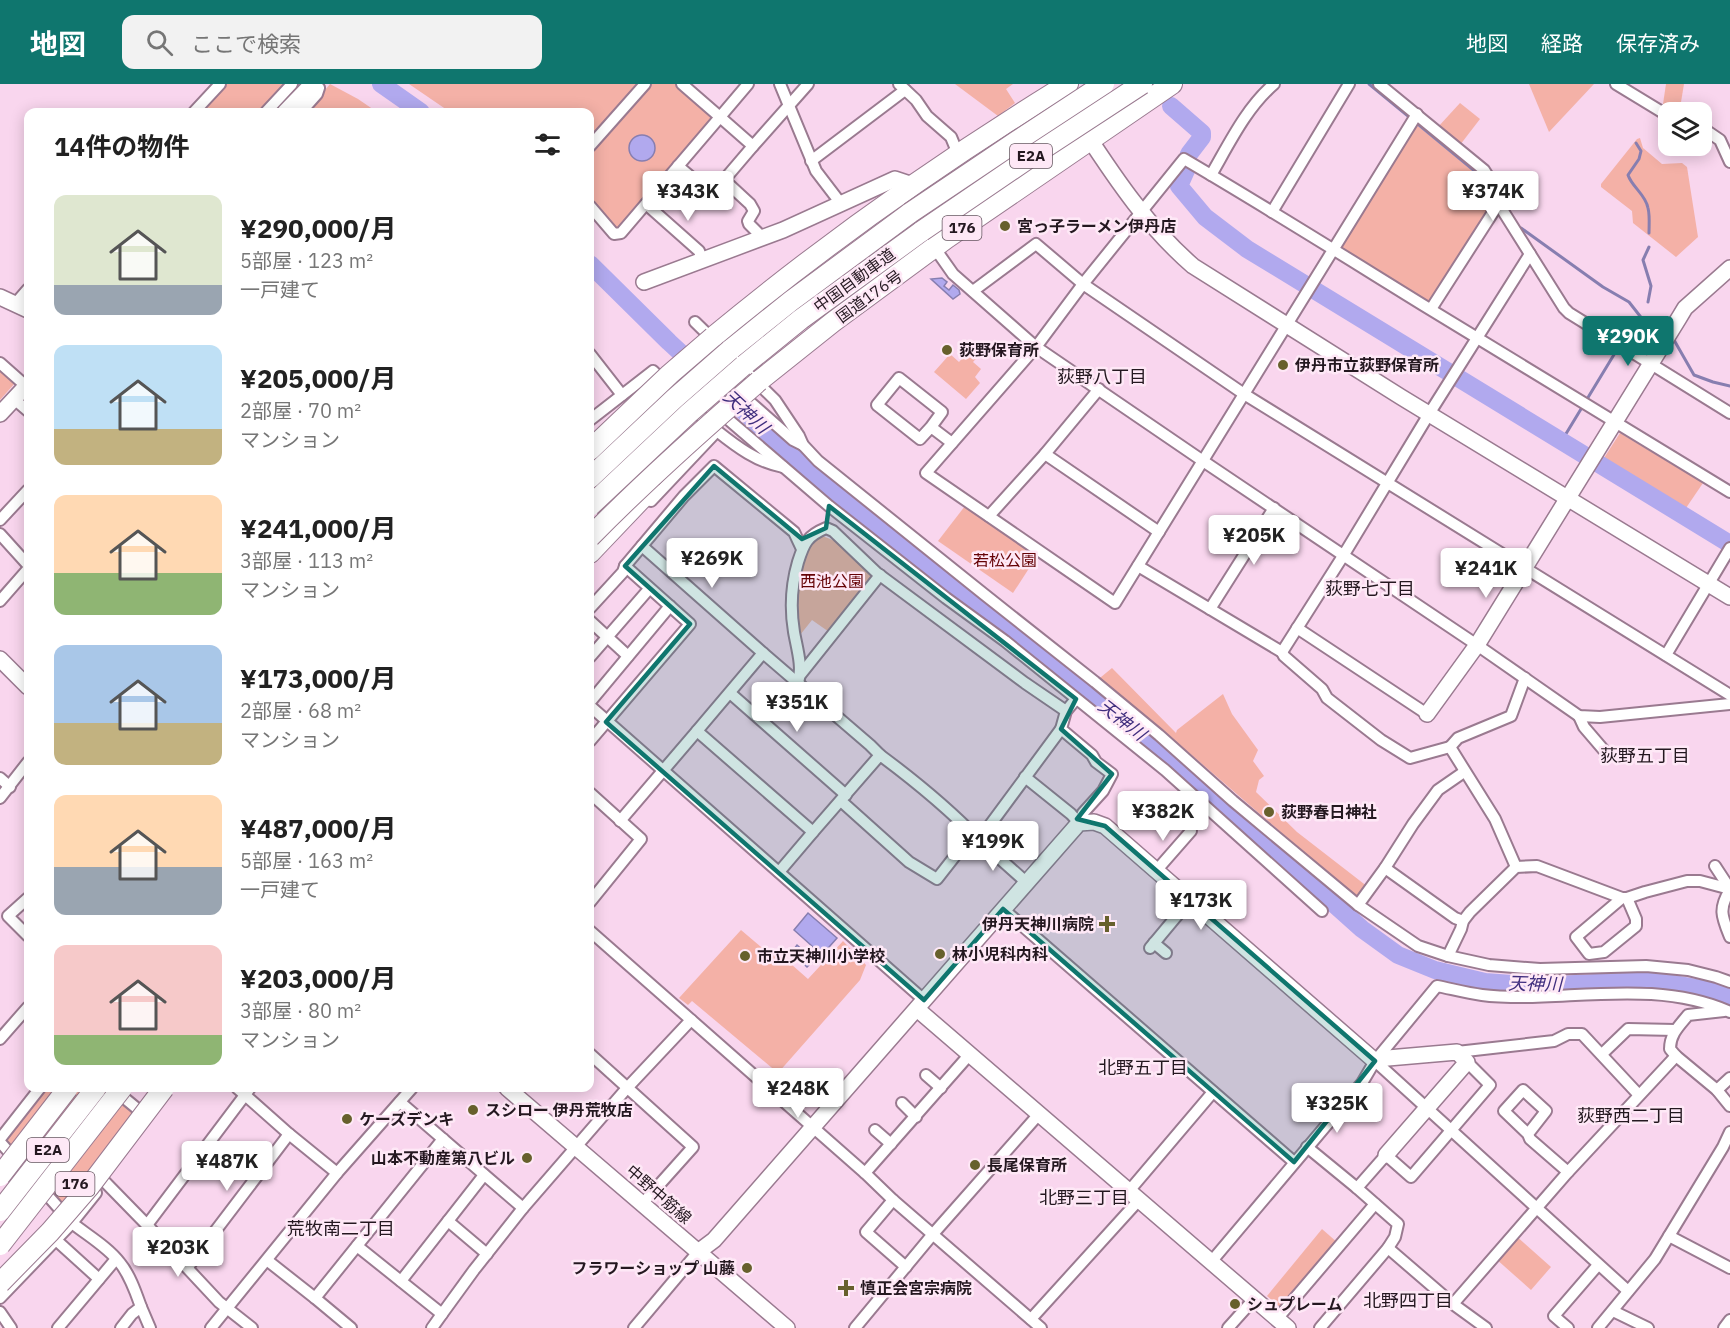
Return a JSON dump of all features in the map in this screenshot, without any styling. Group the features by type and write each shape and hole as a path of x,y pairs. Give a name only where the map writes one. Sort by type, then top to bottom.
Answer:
{"highway":[{"name":"中国自動車道","path":"594,473 651,420 799,294 910,213 1104,84"},
{"name":"中国自動車道","path":"594,502 689,413 801,319 922,231 1142,84"},
{"name":"国道176号","path":"594,533 624,502 710,430 759,381 833,322 941,243 1172,84"},
{"path":"594,446 670,374 776,285 913,185 1060,86"},
{"path":"594,432 670,374"},
{"path":"594,549 710,430"},
{"path":"0,1160 50,1092"},
{"path":"0,1176 65,1092"},
{"name":"E2A","path":"0,1211 93,1092"},
{"name":"E2A","path":"0,1245 119,1092"},
{"name":"176","path":"0,1281 144,1092"},
{"path":"0,1281 50,1232 89,1187 161,1092"}],"street":[{"path":"198,108 220,84"},
{"path":"270,108 292,84"},
{"path":"289,108 313,84 319,88 317,94 305,108"},
{"path":"594,141 645,84"},
{"path":"682,84 753,146"},
{"path":"594,211 614,234 621,233 748,84"},
{"path":"780,84 812,161 823,181 842,205"},
{"path":"678,166 710,193 808,84"},
{"path":"1211,175 1251,108 1274,84"},
{"path":"1272,212 1350,84"},
{"path":"1378,84 1484,170 1493,184 1499,203 1569,313 1730,413"},
{"path":"1616,84 1658,110"},
{"path":"1060,86 1091,140 1142,213 1165,241 1193,266 1566,499 1730,597"},
{"path":"812,161 902,87 916,100 927,116 951,137 958,154"},
{"path":"1417,114 1334,249 1115,603 926,473 1036,347 1083,284 1184,159 1334,249 1730,492"},
{"path":"1712,135 1720,140 1730,162"},
{"path":"644,282 763,238 842,205 895,179 913,185 953,274 1036,347 1579,716 1584,727 1608,755"},
{"path":"724,180 750,204 754,211 748,221 749,224 763,238"},
{"path":"1431,309 1499,203"},
{"path":"646,204 699,251 702,260"},
{"path":"973,291 1036,244 1083,284 1244,394 1730,695"},
{"path":"1282,652 1530,254"},
{"path":"1297,628 1427,714 1477,645 1685,308 1730,268"},
{"path":"0,297 22,307"},
{"path":"695,322 774,400 803,445 818,461 1082,671 1358,905 1418,946 1448,956 1489,965 1540,969 1646,966 1688,970 1716,976 1730,982"},
{"path":"594,359 622,395"},
{"path":"0,363 24,383"},
{"path":"594,417 652,371 710,430 744,453 771,465 786,468"},
{"path":"899,378 942,412 932,427 920,439 877,405 899,378"},
{"path":"0,414 24,388"},
{"path":"989,516 1099,389"},
{"path":"14,399 24,408"},
{"path":"750,403 793,440 803,445"},
{"path":"730,421 829,506 1005,641 1165,770 1322,911"},
{"path":"932,427 952,443"},
{"path":"594,560 710,430"},
{"path":"1045,454 1159,532"},
{"path":"594,604 623,572 625,566 684,496 714,466 794,532 802,549"},
{"path":"0,520 24,494"},
{"path":"826,528 829,506"},
{"path":"1210,609 1274,508"},
{"path":"800,679 791,603 794,576 802,549 810,535 826,528 833,531 880,576 1066,711"},
{"path":"0,534 24,562"},
{"path":"642,546 763,654 800,679 880,755 905,774 1026,882"},
{"path":"1666,655 1730,548"},
{"path":"594,736 690,624 625,566"},
{"path":"1138,566 1282,652 1322,689 1327,698 1381,740 1410,758 1450,747 1458,738 1511,716 1525,678"},
{"path":"0,601 24,572"},
{"path":"800,679 880,576"},
{"path":"594,652 649,589"},
{"path":"594,699 670,606"},
{"path":"594,625 628,656"},
{"path":"620,821 763,654"},
{"path":"0,659 24,683"},
{"path":"730,693 909,862 937,879 976,837 1025,777 1061,729 1066,711 1076,699"},
{"path":"1579,716 1600,717 1730,704"},
{"path":"594,708 606,722 779,872 921,1004 970,1054 1282,1323 1375,1204"},
{"path":"633,1328 698,1252 710,1244 921,1004 1103,791 1112,774 1061,729"},
{"path":"697,730 813,832"},
{"path":"1450,747 1495,819 1516,867"},
{"path":"779,872 880,755"},
{"path":"1358,905 1438,790 1464,772"},
{"path":"0,798 24,777"},
{"path":"1025,777 1071,814 1078,823"},
{"path":"0,778 10,787"},
{"path":"594,797 640,839 594,897"},
{"path":"1078,823 1094,822 1105,826 1375,1061 1628,1292"},
{"path":"1156,871 1191,831"},
{"path":"1448,956 1463,921 1516,867 1537,866 1624,898 1636,919 1636,927 1604,952 1589,954 1576,937 1624,898 1687,881 1700,881 1730,889"},
{"path":"1715,866 1730,889"},
{"path":"1385,868 1455,918 1463,921"},
{"path":"1730,889 1721,913 1730,937"},
{"path":"24,900 4,913 24,932"},
{"path":"1166,953 1152,946 1190,900"},
{"path":"1003,909 1294,1162"},
{"path":"594,935 1037,1325 1214,1092"},
{"path":"1211,1262 1362,1083 1375,1061 1437,986 1482,995 1522,997 1659,995 1695,1000 1729,1011"},
{"path":"0,1039 4,1025 24,1010"},
{"path":"1729,1011 1688,1016 1675,1030 1670,1042 1670,1050 1717,1090 1730,1106"},
{"path":"432,1328 523,1208 627,1088 691,1020"},
{"path":"1602,1054 1628,1029 1675,1030"},
{"path":"1375,1061 1388,1058 1462,1057 1554,1041 1568,1034 1582,1034 1638,1094"},
{"path":"865,1173 970,1054"},
{"path":"1453,1304 1638,1094 1676,1056"},
{"path":"1357,1188 1426,1108 1462,1057"},
{"path":"1386,1155 1411,1177 1490,1085 1462,1057"},
{"path":"594,1058 693,1147 642,1204"},
{"path":"927,1075 941,1088"},
{"path":"1717,1090 1730,1078"},
{"path":"37,1092 0,1141 72,1223 120,1263 136,1293 150,1328"},
{"path":"117,1092 151,1120"},
{"path":"0,1298 72,1223 172,1092"},
{"path":"147,1226 243,1092"},
{"path":"246,1092 289,1134 337,1173"},
{"path":"211,1328 268,1261 337,1173 409,1092"},
{"name":"中野中筋線","path":"512,1092 787,1328"},
{"path":"400,1102 523,1208"},
{"path":"902,1103 916,1117"},
{"path":"855,1328 933,1234 1039,1114"},
{"path":"875,1131 891,1144"},
{"path":"1598,1328 1655,1259 1726,1147 1730,1132"},
{"path":"188,1268 289,1134"},
{"path":"1527,1134 1568,1172"},
{"path":"315,1298 443,1139"},
{"path":"1307,1147 1398,1224 1395,1237 1388,1248 1320,1328"},
{"path":"400,1281 484,1175"},
{"path":"105,1182 219,1302 252,1328"},
{"path":"893,1200 866,1232 906,1267"},
{"path":"448,1221 487,1254"},
{"path":"1669,1236 1730,1268"},
{"path":"56,1240 99,1279"},
{"path":"357,1246 442,1314"},
{"path":"1388,1248 1453,1304 1486,1328"},
{"path":"58,1328 116,1259"},
{"path":"268,1261 350,1328"},
{"path":"1568,1328 1554,1316 1598,1265"},
{"path":"1228,1328 1254,1299"},
{"path":"121,1328 141,1307"},
{"path":"1612,1311 1647,1328"},
{"path":"0,1312 11,1328"},
{"path":"1724,1328 1730,1320"}],"highlighted area":[{"path":"714,466 802,539 826,528 829,506 1076,699 1061,729 1112,774 1077,819 1105,826 1375,1061 1294,1162 1003,909 924,1000 606,722 690,624 625,566"}],"green space":[{"path":"226,84 289,84 266,108 204,108"},
{"path":"330,84 371,108 310,108"},
{"path":"409,84 639,84 594,135 594,108 444,108"},
{"path":"648,84 677,84 712,115 713,121 619,227 613,227 594,205 594,146"},
{"path":"955,84 1013,84 1006,89 1015,103 998,116"},
{"path":"1529,84 1594,84 1549,132"},
{"path":"1666,84 1684,84 1681,102 1663,102"},
{"path":"1460,103 1480,119 1460,145 1438,127"},
{"path":"1413,126 1418,126 1480,176 1487,186 1492,202 1492,207 1431,304 1339,247"},
{"path":"1640,138 1643,148 1662,164 1682,163 1687,167 1698,237 1676,257 1633,223 1632,211 1601,187 1601,184"},
{"path":"973,346 981,353 973,362 981,369 975,377 980,383 966,399 934,372 950,354 959,362"},
{"path":"0,369 15,383 0,400"},
{"path":"1620,433 1703,483 1686,508 1604,458"},
{"name":"若松公園","path":"965,506 1037,556 1013,593 938,541"},
{"name":"西池公園","path":"817,536 833,540 841,545 877,577 832,634 812,620 800,635 794,602 795,589 811,541"},
{"name":"荻野春日神社","path":"1112,668 1176,733 1223,694 1232,714 1258,750 1253,761 1264,776 1259,780 1256,792 1297,832 1368,887 1361,896 1356,897 1187,751 1185,750 1182,755 1095,682"},
{"path":"741,930 767,952 770,950 780,960 783,957 808,979 843,941 866,965 860,980 778,1073 692,1001 688,1005 679,998"},
{"path":"43,1092 112,1092 139,1113 62,1209 3,1143"},
{"path":"1322,1229 1338,1243 1281,1308 1267,1296"},
{"path":"1515,1235 1551,1267 1531,1290 1495,1258"}],"shaded area":[{"path":"642,135 651,139 655,148 651,157 642,161 633,157 629,148 633,139"},
{"path":"942,278 947,282 944,286 949,290 953,285 960,294 953,299 931,279"},
{"path":"808,913 837,938 822,955 794,930"},
{"path":"797,945 814,960 807,967 791,953"}],"waterway":[{"name":"天神川","path":"381,84 415,108"},
{"path":"1369,84 1408,116"},
{"path":"1171,106 1202,133 1202,137 1189,154"},
{"path":"1419,125 1482,177"},
{"path":"1636,143 1641,151 1639,159 1628,175 1647,203 1649,233"},
{"path":"1187,168 1179,186 1205,217 1247,249 1730,544"},
{"path":"1521,228 1603,287 1629,302 1647,325 1659,332"},
{"path":"1648,302 1651,286 1643,260 1649,247"},
{"name":"天神川","path":"594,268 669,342 806,469 1151,743 1197,782 1265,846 1362,929 1398,955 1435,970 1485,982 1538,986 1651,980 1708,990 1730,997"},
{"path":"1622,342 1635,321"},
{"path":"1674,340 1694,375 1730,386"},
{"path":"1561,442 1618,348"}],"place":[{"name":"宮っ子ラーメン伊丹店","path":"1005,226"},
{"name":"荻野保育所","path":"947,350"},
{"name":"伊丹市立荻野保育所","path":"1283,365"},
{"name":"荻野春日神社","path":"1269,812"},
{"name":"伊丹天神川病院","path":"1107,924"},
{"name":"林小児科内科","path":"940,954"},
{"name":"市立天神川小学校","path":"745,956"},
{"name":"スシロー 伊丹荒牧店","path":"473,1110"},
{"name":"ケーズデンキ","path":"347,1119"},
{"name":"山本不動産第八ビル","path":"527,1158"},
{"name":"長尾保育所","path":"975,1165"},
{"name":"フラワーショップ 山藤","path":"747,1268"},
{"name":"慎正会宮宗病院","path":"846,1288"},
{"name":"シュプレーム","path":"1235,1304"}],"district":[{"name":"荻野八丁目","path":"1102,377"},
{"name":"荻野七丁目","path":"1370,589"},
{"name":"荻野五丁目","path":"1645,756"},
{"name":"北野五丁目","path":"1143,1068"},
{"name":"荻野西二丁目","path":"1631,1116"},
{"name":"北野三丁目","path":"1084,1198"},
{"name":"荒牧南二丁目","path":"341,1229"},
{"name":"北野四丁目","path":"1408,1301"}]}
